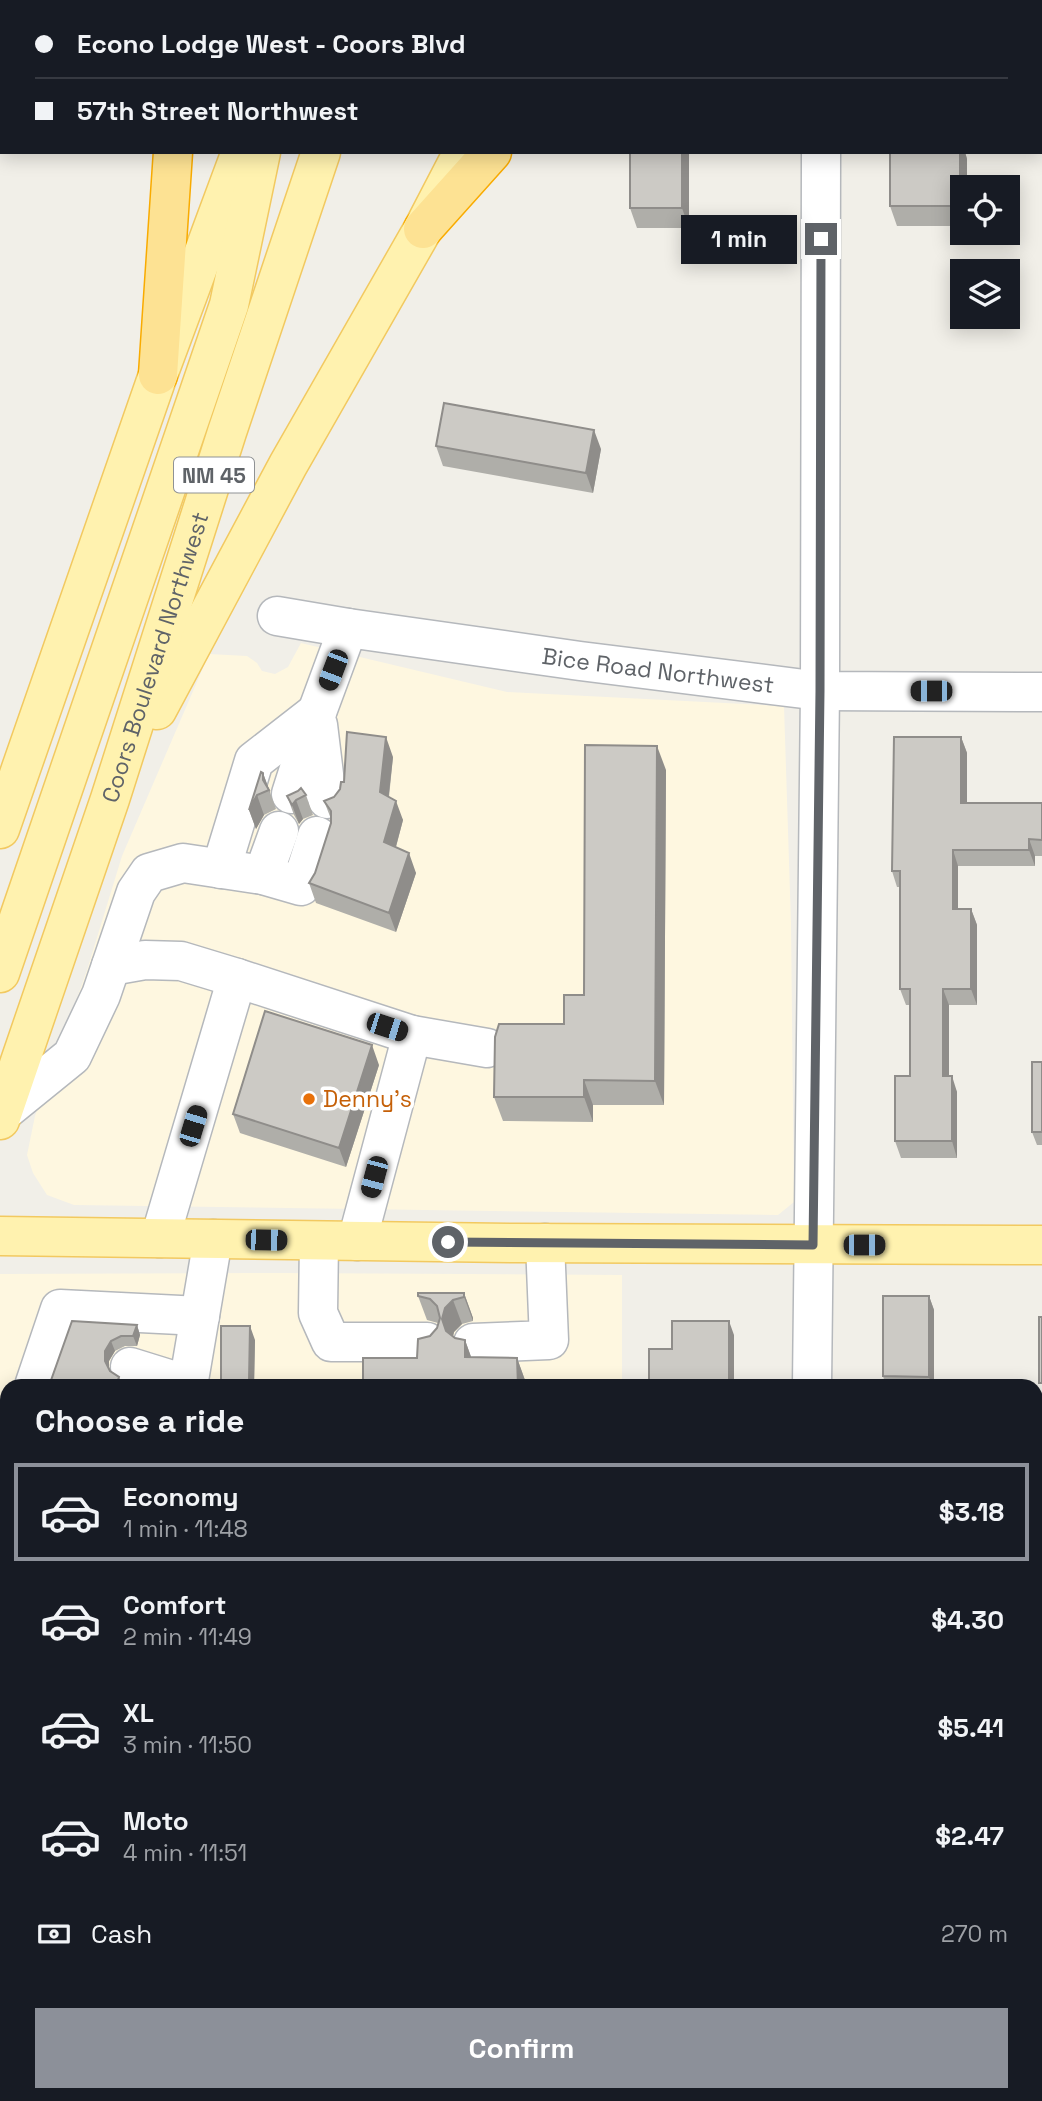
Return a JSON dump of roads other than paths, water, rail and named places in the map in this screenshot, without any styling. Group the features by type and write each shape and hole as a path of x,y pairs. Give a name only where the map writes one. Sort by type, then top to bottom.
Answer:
{"highway":[{"path":"158,375 173,154"},
{"path":"423,229 490,154"}],"main road":[{"path":"0,829 158,375 240,154"},
{"path":"0,973 229,305 261,154"},
{"name":"Coors Boulevard Northwest","path":"1,1116 110,799 227,432 320,154"},
{"path":"110,799 288,465 423,229 462,154"},
{"path":"0,1236 545,1243 1042,1245"}],"street":[{"path":"812,1379 820,691 821,154"},
{"name":"Bice Road Northwest","path":"277,615 348,628 580,661 820,691 1042,691"},
{"path":"309,796 317,712 348,628"},
{"path":"221,869 254,761 317,712"},
{"path":"263,876 279,831"},
{"path":"1,1116 72,1056 101,995 136,892 149,873 183,863 263,876 302,886 317,836"},
{"path":"111,966 145,960 181,961 411,1035 487,1048"},
{"path":"160,1238 237,978"},
{"path":"357,1241 411,1035"},
{"path":"189,1379 213,1239"},
{"path":"319,1241 318,1312 331,1342 427,1342"},
{"path":"473,1343 549,1340 545,1243"},
{"path":"38,1379 59,1345 60,1309 200,1316"},
{"path":"130,1367 169,1379"}],"place":[{"name":"Denny's","path":"309,1099"}]}
